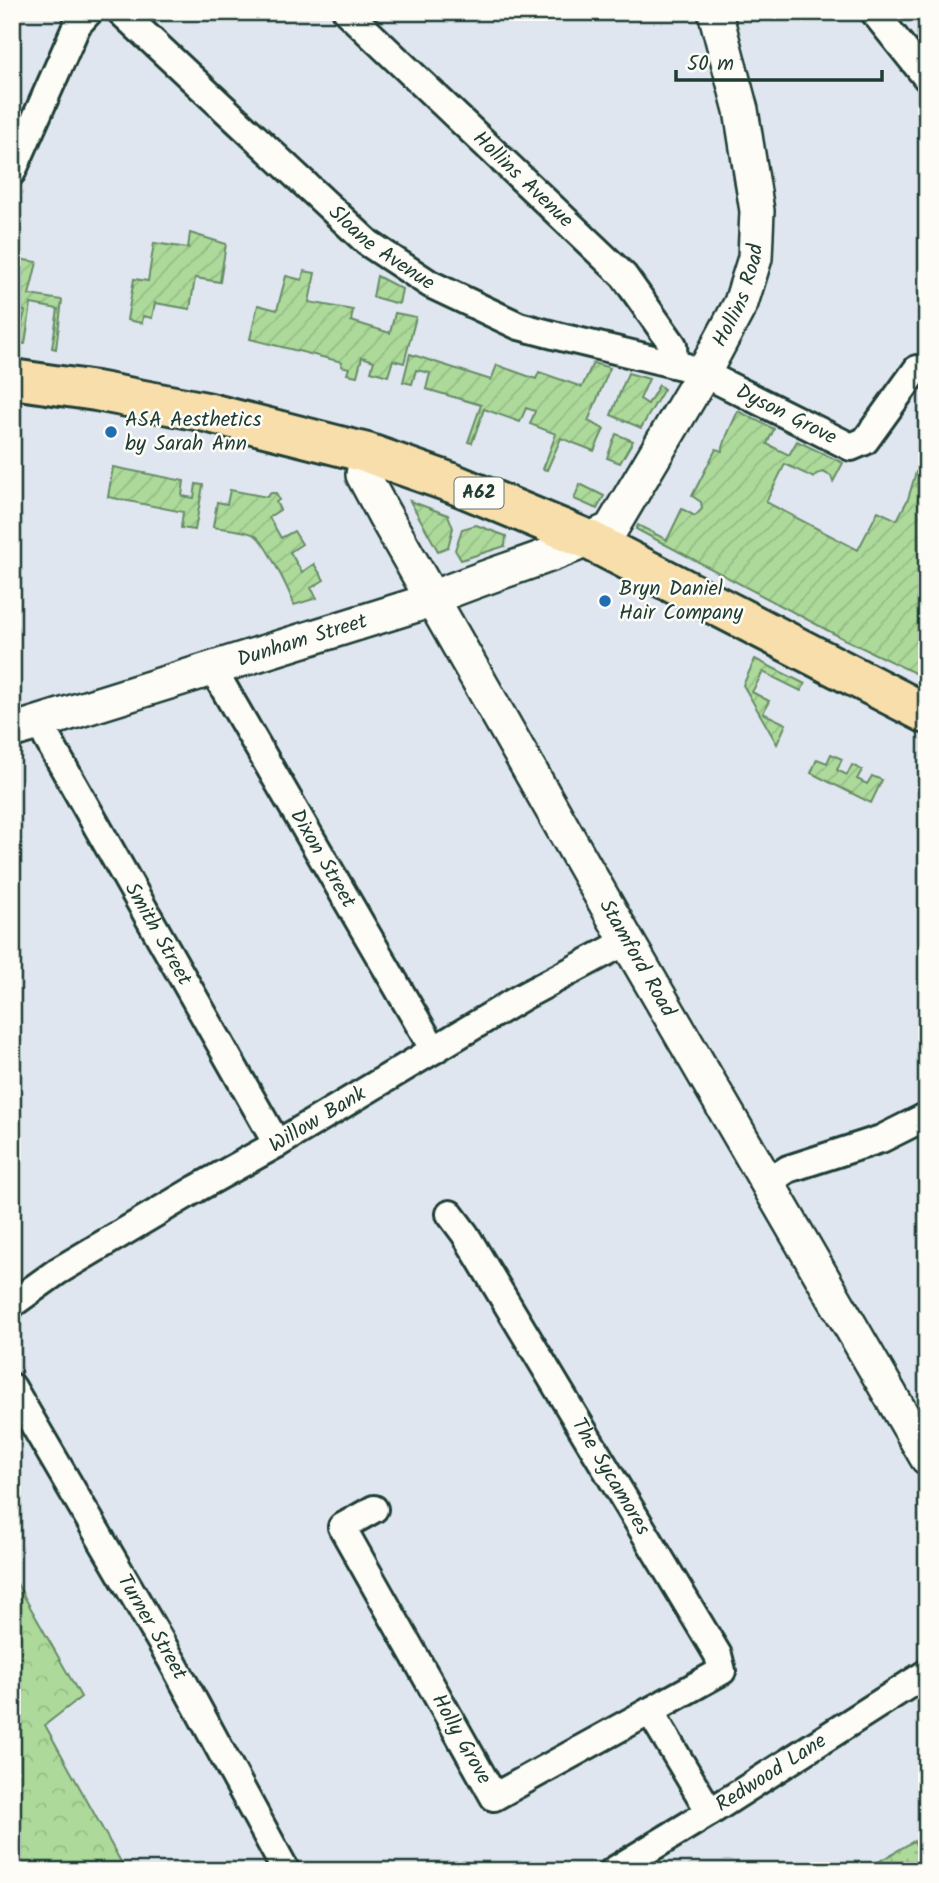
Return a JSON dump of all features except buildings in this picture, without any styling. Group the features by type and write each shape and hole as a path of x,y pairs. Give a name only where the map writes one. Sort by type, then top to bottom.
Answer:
{"main road":[{"name":"A62","path":"12,379 193,409 368,453 477,493 589,540 927,714"}],"street":[{"path":"12,172 77,25 89,12"},
{"name":"Sloane Avenue","path":"121,12 368,243 421,279 519,326 689,369"},
{"name":"Hollins Avenue","path":"347,12 624,276 689,369"},
{"name":"Hollins Road","path":"589,540 611,529 689,369 741,303 755,258 757,211 741,110 715,12"},
{"path":"874,12 927,78"},
{"name":"Dyson Grove","path":"689,369 851,447 865,441 917,369"},
{"name":"Stamford Road","path":"368,453 363,475 627,941 927,1458"},
{"name":"Dunham Street","path":"27,727 408,608 589,540"},
{"name":"Dixon Street","path":"215,667 245,725 435,1050"},
{"name":"Smith Street","path":"27,727 47,738 277,1144"},
{"name":"Willow Bank","path":"12,1304 58,1270 522,998 627,941"},
{"path":"767,1182 788,1169 881,1139 927,1116"},
{"name":"The Sycamores","path":"450,1214 465,1234 718,1655 722,1671 650,1711"},
{"name":"Turner Street","path":"12,1387 172,1661 286,1871"},
{"name":"Holly Grove","path":"374,1509 342,1527 494,1797 650,1711"},
{"name":"Redwood Lane","path":"614,1871 927,1673"},
{"path":"650,1711 710,1812"}],"green space":[{"path":"190,233 226,244 220,282 195,278 190,309 155,303 152,318 143,316 142,323 127,320 134,279 148,281 154,243 188,248"},
{"path":"12,258 37,262 29,295 62,300 56,349 52,348 58,309 31,304 25,344 17,343 25,311 12,309"},
{"path":"304,271 315,273 309,302 353,310 351,321 390,333 395,313 416,317 404,363 393,360 388,376 371,371 374,361 362,357 357,376 347,374 349,368 341,366 342,362 250,339 258,305 277,310 286,276 302,280"},
{"path":"377,276 402,289 399,304 373,297"},
{"path":"410,354 491,380 497,365 536,379 539,372 582,387 593,363 610,368 588,421 604,429 594,451 561,438 547,470 543,469 556,434 530,424 535,411 526,408 520,422 484,409 472,443 468,442 481,405 426,389 430,373 416,370 412,384 403,382"},
{"path":"628,373 649,379 640,399 648,404 659,385 664,389 641,428 611,415"},
{"path":"738,411 774,429 767,444 789,455 797,441 843,463 833,482 831,476 823,472 816,474 814,478 785,464 766,502 858,550 878,511 897,520 908,499 916,472 927,469 927,679 844,639 636,529 638,525 667,540 682,509 695,516 702,509 701,502 692,496 716,449 722,451"},
{"path":"616,434 633,441 620,463 607,458"},
{"path":"113,467 184,481 182,496 194,498 196,484 203,485 195,530 181,528 183,512 108,497"},
{"path":"580,484 604,496 597,509 574,499"},
{"path":"230,490 267,497 276,493 280,510 269,517 281,538 294,531 302,544 290,552 302,572 314,564 324,580 311,588 317,598 294,605 271,557 256,536 213,527 217,502 227,504"},
{"path":"410,501 448,515 453,528 448,547 438,551"},
{"path":"476,525 506,536 505,546 461,560 455,550 462,529"},
{"path":"755,659 805,684 801,691 763,672 752,692 769,701 763,713 786,724 777,744 743,685"},
{"path":"831,754 842,759 837,770 847,775 852,765 862,770 857,779 867,784 872,776 882,780 871,803 811,773 817,759 827,763"},
{"path":"12,1575 81,1697 45,1725 126,1871 12,1871"},
{"path":"914,1841 927,1864 927,1871 863,1871"}],"place":[{"name":"ASA Aesthetics by Sarah Ann","path":"111,432"},
{"name":"Bryn Daniel Hair Company","path":"605,601"}]}
